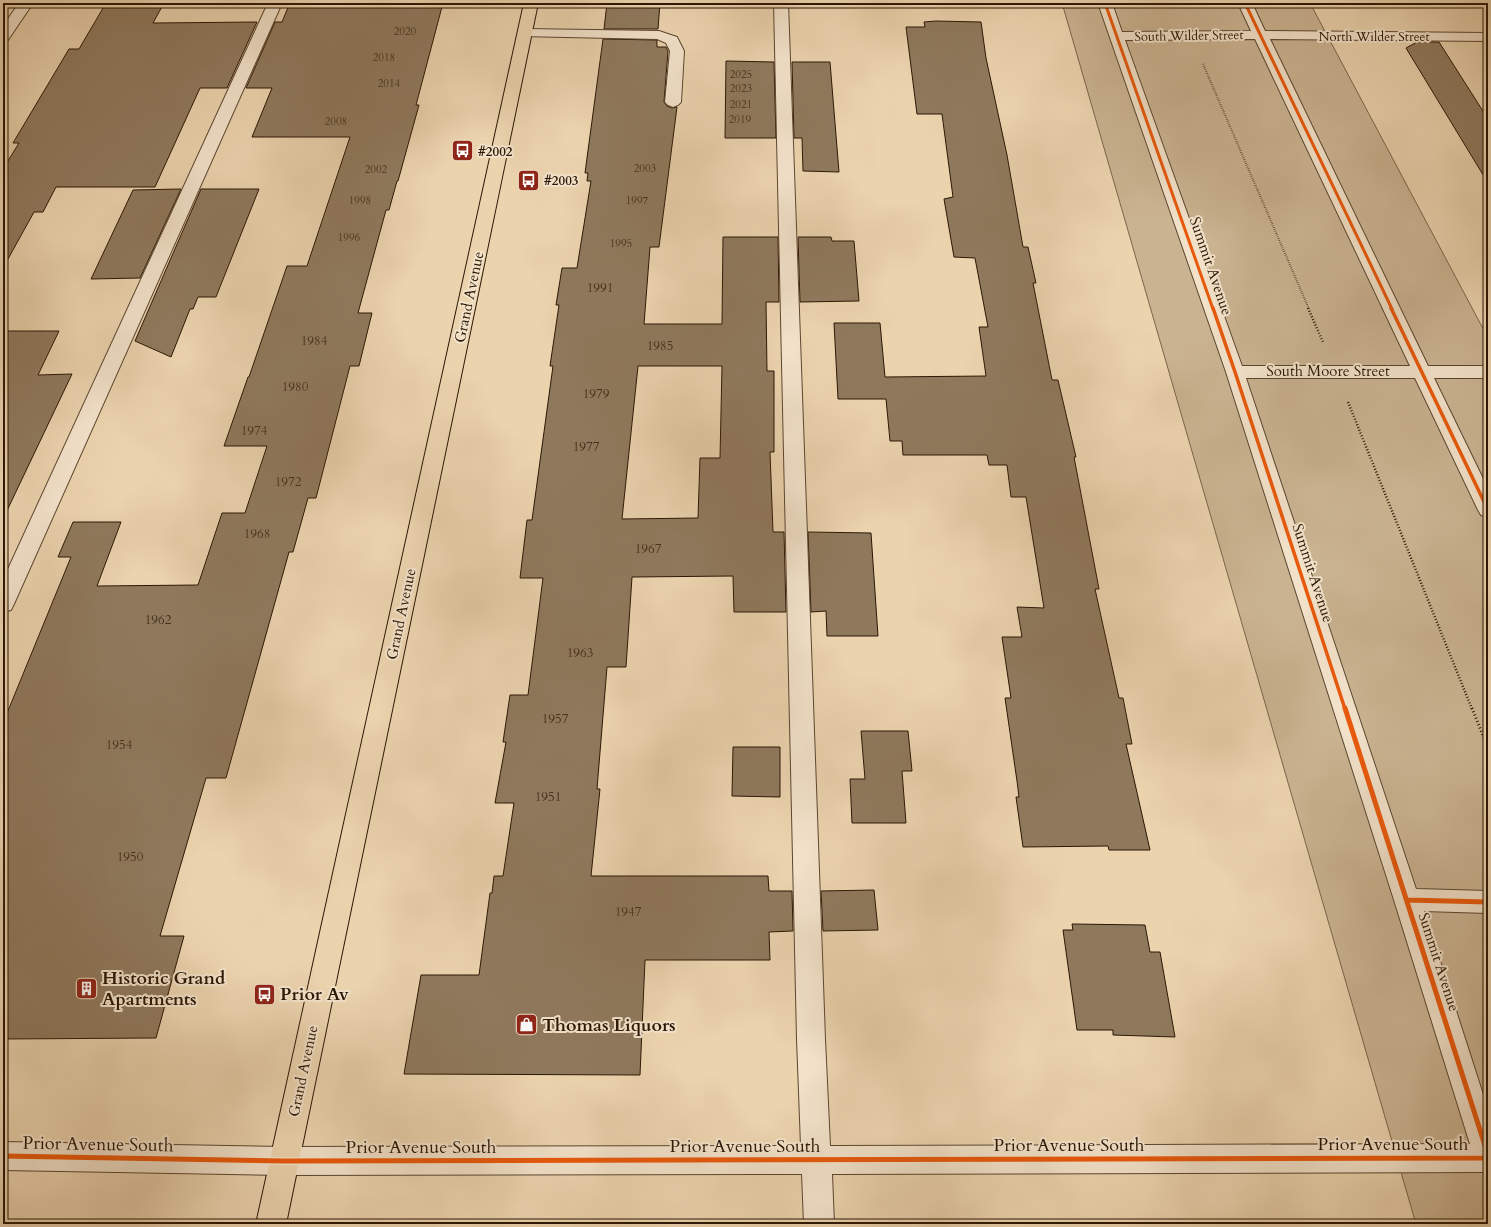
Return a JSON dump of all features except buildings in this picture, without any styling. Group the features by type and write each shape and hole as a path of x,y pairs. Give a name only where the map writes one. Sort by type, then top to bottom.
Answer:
{"main road":[{"name":"Grand Avenue","path":"271,1224 531,3"}],"street":[{"path":"3,38 26,3"},
{"path":"3,604 275,3"},
{"path":"781,3 811,1039 819,1224"},
{"name":"Summit Avenue","path":"1106,3 1235,372 1407,900 1488,1156"},
{"path":"1246,3 1488,510"},
{"path":"525,33 659,35 672,40 677,51 673,102"},
{"name":"South Wilder Street","path":"1117,36 1260,35"},
{"name":"North Wilder Street","path":"1260,35 1488,37"},
{"name":"South Moore Street","path":"1235,372 1488,372"},
{"path":"1407,900 1488,902"},
{"name":"Prior Avenue South","path":"3,1156 284,1161 817,1160 1488,1156"}],"shaded area":[{"path":"1062,3 1310,3 1488,338 1488,1224 1416,1224"}],"cycle path":[{"path":"1105,3 1235,372 1407,900 1488,1155"},
{"path":"1245,3 1488,510"},
{"path":"1407,900 1488,902"},
{"path":"3,1156 284,1161 1488,1158"}],"place":[{"name":"#2002","path":"463,151"},
{"name":"#2003","path":"529,180"},
{"name":"Historic Grand Apartments","path":"86,988"},
{"name":"Prior Av","path":"264,994"},
{"name":"Thomas Liquors","path":"527,1025"}]}
